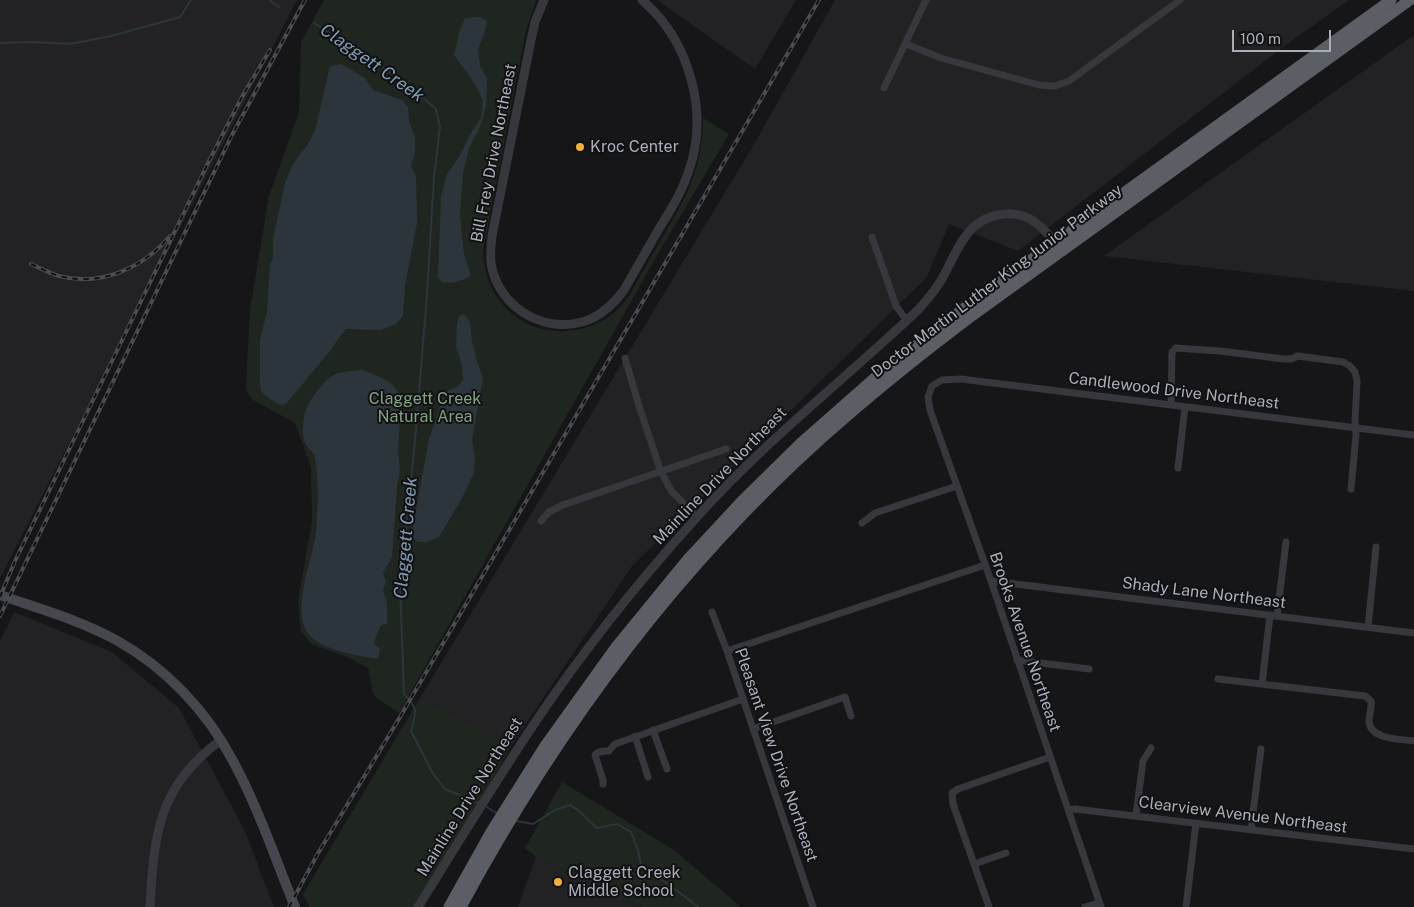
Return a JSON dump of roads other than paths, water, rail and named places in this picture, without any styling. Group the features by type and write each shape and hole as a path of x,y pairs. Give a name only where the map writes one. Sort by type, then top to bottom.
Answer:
{"highway":[{"name":"Doctor Martin Luther King Junior Parkway","path":"449,907 518,798 629,647 671,595 742,516 821,438 937,341 1058,247 1391,0"},
{"name":"Doctor Martin Luther King Junior Parkway","path":"1058,247 1412,0"},
{"name":"Doctor Martin Luther King Junior Parkway","path":"461,907 496,835"}],"main road":[{"path":"0,595 74,621 116,640 140,655 182,691 194,704 233,759 252,800 295,907"}],"street":[{"name":"Bill Frey Drive Northeast","path":"544,0 535,22 524,71 492,236 491,262 494,276 499,286 516,308 531,318 555,324 569,324 594,317 616,301 675,202 689,172 697,118 688,69 668,29 642,0"},
{"path":"884,88 926,0"},
{"path":"906,44 941,58 1039,85 1055,86 1069,81 1180,0"},
{"name":"Mainline Drive Northeast","path":"418,907 534,724 588,648 631,594 697,516 797,417 907,321 930,297 942,280 969,230 995,215 1016,214 1035,221 1049,234 1058,247"},
{"path":"872,237 896,306 907,321"},
{"path":"1171,405 1172,352 1176,348 1284,359 1298,356 1344,362 1354,370 1357,380 1356,435 1351,489"},
{"path":"625,358 640,410 666,484 697,516"},
{"name":"Candlewood Drive Northeast","path":"932,386 942,380 961,379 1414,435"},
{"name":"Brooks Avenue Northeast","path":"932,386 929,393 929,406 1100,905"},
{"path":"1178,468 1185,407"},
{"path":"541,521 549,512 556,508 726,449"},
{"path":"862,523 874,513 958,486"},
{"path":"1262,684 1286,542"},
{"path":"1368,627 1376,547"},
{"path":"727,652 984,565"},
{"name":"Shady Lane Northeast","path":"990,581 1414,633"},
{"name":"Pleasant View Drive Northeast","path":"712,612 813,907"},
{"path":"1017,660 1089,669"},
{"path":"1218,679 1365,696 1371,701 1369,723 1377,734 1384,737 1414,741"},
{"path":"753,729 845,697 851,716"},
{"path":"603,784 594,755 609,751 615,744 635,736 743,699"},
{"path":"653,730 667,769"},
{"path":"635,736 648,777"},
{"path":"150,907 154,852 157,832 164,810 172,793 186,773 204,753 221,740"},
{"path":"1136,815 1143,762 1151,748"},
{"path":"1251,829 1261,749"},
{"path":"989,907 953,804 952,794 958,789 1050,757"},
{"name":"Clearview Avenue Northeast","path":"1068,810 1075,808 1414,849"},
{"path":"1186,907 1196,822"},
{"path":"974,864 1006,853"},
{"path":"1085,907 1100,905"}],"waterway":[{"name":"Claggett Creek","path":"0,43 70,44 111,36 180,17 191,0"},
{"name":"Claggett Creek","path":"269,0 279,7"},
{"name":"Claggett Creek","path":"314,23 412,88 436,109 440,127 434,177 415,441 400,586 404,694 412,703 415,711 411,731 432,772 445,789 478,803"},
{"name":"Claggett Creek","path":"516,821 533,824 555,810 570,805 597,828 617,824 631,832 638,850 641,866 698,907"},
{"name":"Claggett Creek","path":"485,806 498,814"}],"railway":[{"path":"0,616 232,135 305,0"},
{"path":"289,907 317,855 400,717 819,0"},
{"path":"0,597 15,561 209,161 243,95 270,50"},
{"path":"31,264 55,275 75,279 105,277 134,266 170,236"}],"place":[{"name":"Kroc Center","path":"580,147"},
{"name":"Claggett Creek Middle School","path":"558,882"}],"park label":[{"name":"Claggett Creek Natural Area","path":"425,408"}]}
